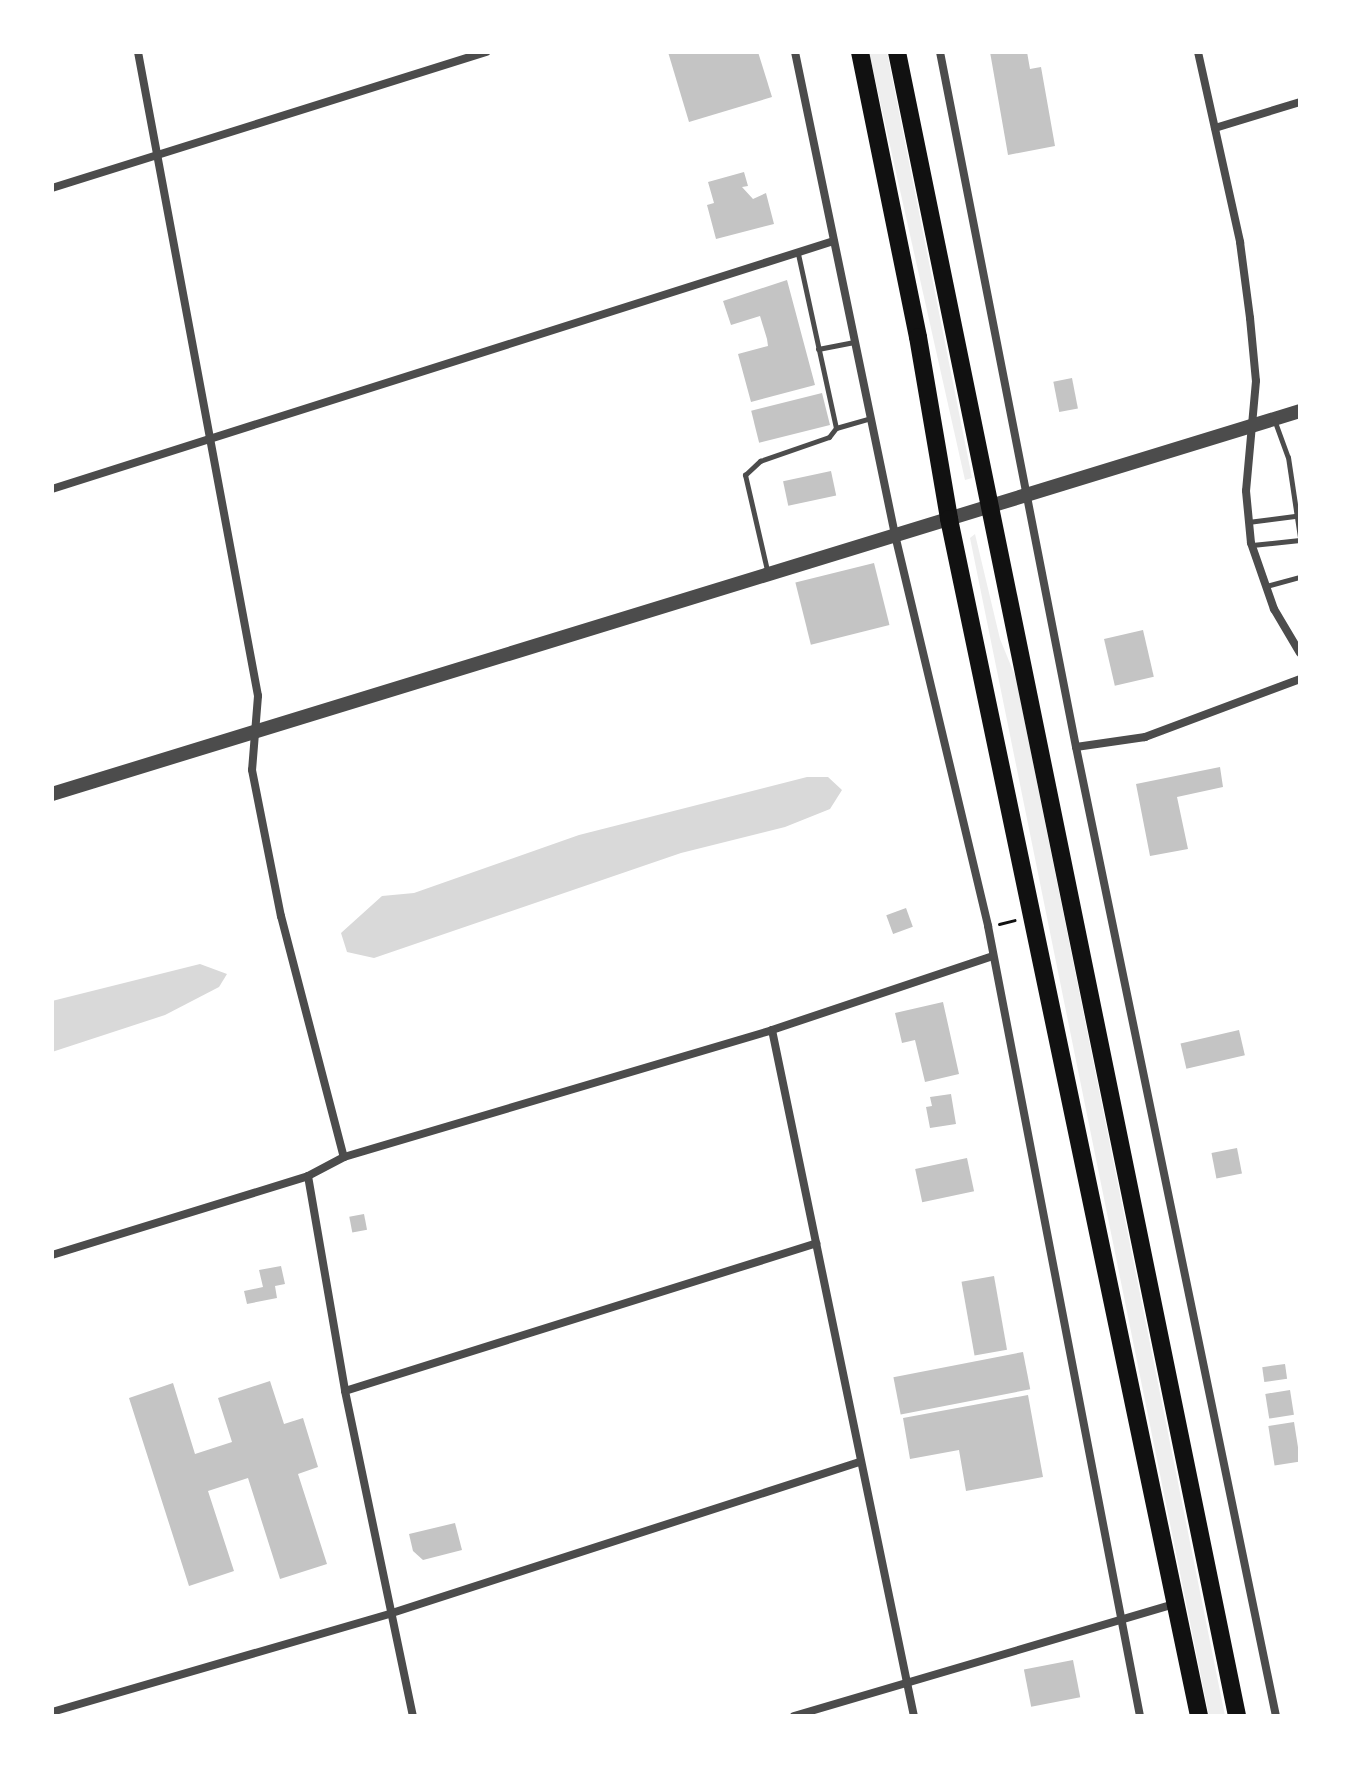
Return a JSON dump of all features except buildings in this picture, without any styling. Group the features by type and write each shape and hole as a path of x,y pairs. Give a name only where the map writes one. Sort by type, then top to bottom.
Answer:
{"main road":[{"path":"860,52 918,337 949,519 1199,1716"},
{"path":"897,52 1237,1716"}],"street":[{"path":"138,52 160,155 258,696 252,770 281,916 344,1157"},
{"path":"52,188 486,52"},
{"path":"795,52 895,535 993,956 1119,1621 1140,1716"},
{"path":"940,52 1076,747 1276,1716"},
{"path":"1198,52 1242,257 1256,381 1248,522 1265,587 1300,653"},
{"path":"1215,128 1300,102"},
{"path":"52,489 834,241"},
{"path":"52,794 256,734 1300,411"},
{"path":"1076,747 1145,737 1300,679"},
{"path":"52,1255 308,1176 344,1157 772,1030 993,956"},
{"path":"772,1030 914,1716"},
{"path":"308,1176 345,1391 413,1716"},
{"path":"345,1391 816,1243"},
{"path":"52,1712 392,1613 860,1462"},
{"path":"794,1716 907,1680 1174,1604"}],"lane":[{"path":"798,253 836,428"},
{"path":"818,349 855,342"},
{"path":"768,574 745,475 760,461 829,437 836,428 871,418"},
{"path":"1252,545 1300,539 1288,457 1273,418"},
{"path":"1248,522 1295,516"},
{"path":"1265,587 1300,577"},
{"path":"1288,634 1300,630"}],"shaded area":[{"path":"869,52 887,52 972,478 965,480"},
{"path":"975,534 1000,639 1016,678 1225,1716 1209,1716 970,538"},
{"path":"807,777 828,777 842,790 830,809 785,827 681,853 374,958 347,952 341,933 382,896 414,893 579,835"},
{"path":"200,964 227,974 219,987 165,1015 52,1052 52,1001"}]}
